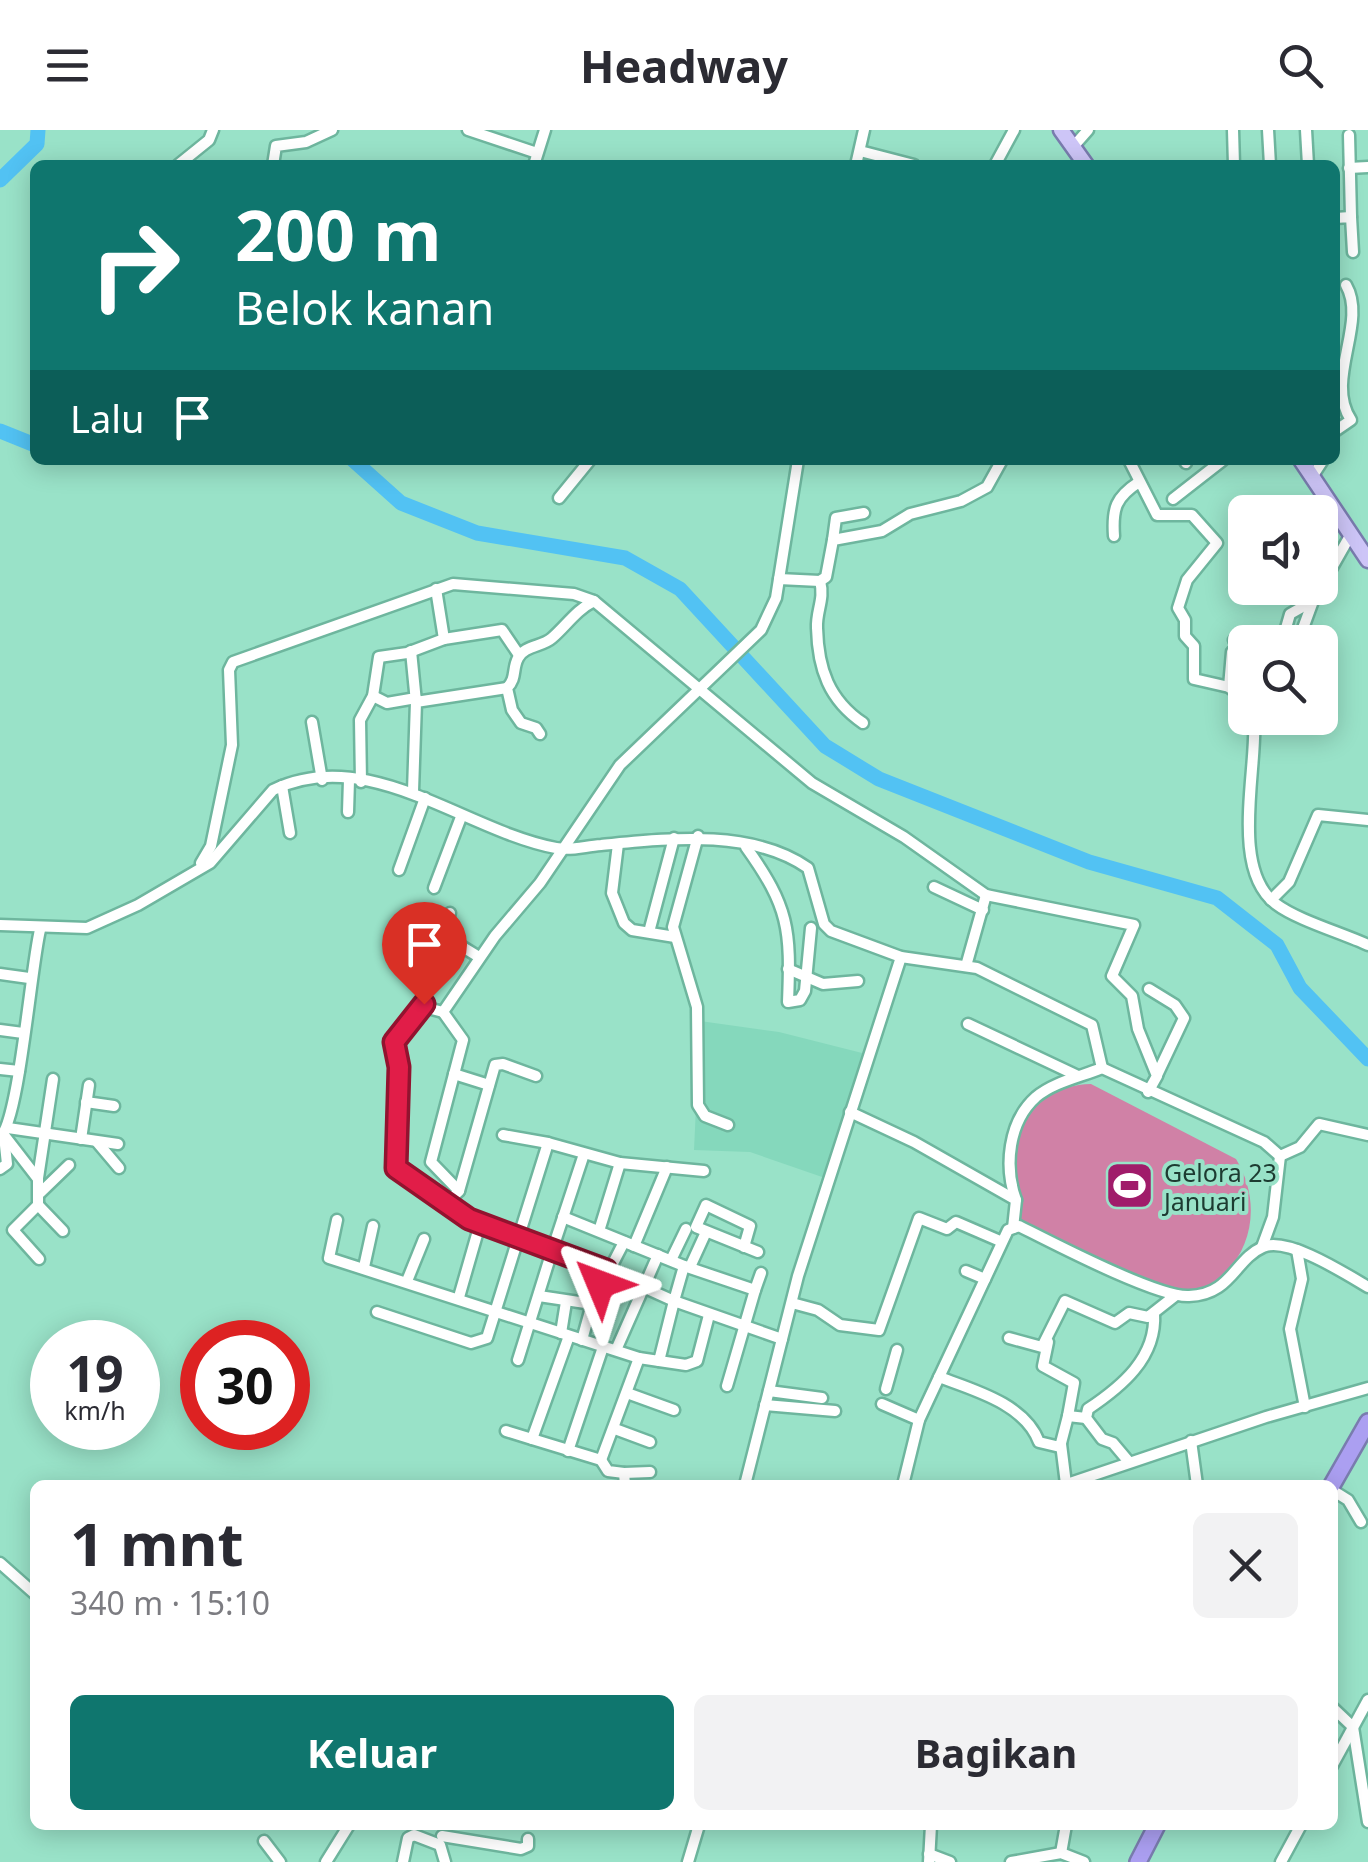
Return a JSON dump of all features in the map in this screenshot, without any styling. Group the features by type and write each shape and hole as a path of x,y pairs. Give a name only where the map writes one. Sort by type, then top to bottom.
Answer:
{"highway":[{"path":"1336,1480 1368,1422"},
{"path":"1138,1862 1154,1830"}],"main road":[{"path":"1060,130 1082,160"},
{"path":"1304,465 1368,560"}],"street":[{"path":"184,160 209,140 213,130"},
{"path":"274,160 276,146 306,142 332,130"},
{"path":"468,130 536,159 545,130"},
{"path":"857,160 864,130"},
{"path":"997,160 1014,130"},
{"path":"1074,148 1088,130"},
{"path":"1233,130 1234,160"},
{"path":"1268,130 1270,160"},
{"path":"1306,130 1308,160"},
{"path":"1349,135 1353,252"},
{"path":"860,151 895,160"},
{"path":"1348,168 1368,167"},
{"path":"1340,218 1351,217"},
{"path":"1340,428 1351,420 1341,403 1340,392 1350,365 1358,307 1346,285"},
{"path":"559,498 586,465"},
{"path":"443,1012 479,957 540,883 559,849 620,765 761,630 770,616 780,579 797,465"},
{"path":"832,540 882,531 910,514 962,502 987,488 999,465"},
{"path":"1132,465 1157,515 1192,516 1217,543 1194,570 1178,605 1185,620 1185,636 1194,646 1194,679 1228,687"},
{"path":"1174,499 1217,465"},
{"path":"1312,477 1320,465"},
{"path":"1114,536 1112,515 1118,498 1140,482"},
{"path":"780,579 820,581 826,577 836,518 864,512"},
{"path":"1338,557 1351,534"},
{"path":"820,581 822,601 816,626 826,684 832,696 862,723"},
{"path":"168,888 203,861 211,846 232,745 230,664 436,589 467,584 574,594 594,600 670,660 812,783 904,837 986,896 1134,925 1112,976 1132,996 1138,1029 1157,1076"},
{"path":"436,589 444,639"},
{"path":"540,734 518,720 508,688 519,655 551,640 578,610 594,600"},
{"path":"1287,625 1294,609 1305,605"},
{"path":"348,812 360,720 373,696 379,657 412,651 444,639 502,630 519,655"},
{"path":"412,651 416,700 412,792"},
{"path":"373,696 388,703 508,688"},
{"path":"312,722 322,780"},
{"path":"1253,735 1250,846 1271,900 1368,945"},
{"path":"0,926 40,930 86,928 168,888 210,862 263,798 282,786 322,780 355,781 412,792 461,817 559,849 698,836 746,846 808,868 824,924 852,942 900,957 966,966 1082,1017 1094,1032 1102,1068"},
{"path":"282,786 290,833"},
{"path":"399,870 425,798"},
{"path":"1271,900 1289,882 1318,815 1368,820"},
{"path":"434,888 461,817"},
{"path":"698,836 673,927 685,954 698,1007 698,1105 706,1116 728,1125"},
{"path":"650,932 674,838"},
{"path":"618,844 612,893 628,928 675,937"},
{"path":"746,846 770,879 789,930 788,1002 800,1000 808,979 811,928"},
{"path":"934,887 983,910"},
{"path":"966,966 986,896"},
{"path":"450,913 444,926 448,938 479,957"},
{"path":"789,930 824,924"},
{"path":"0,1169 7,1164 6,1107 19,1071 40,930"},
{"path":"745,1480 792,1303 900,957"},
{"path":"788,968 823,984 858,980"},
{"path":"0,974 30,978"},
{"path":"1148,1092 1184,1018 1175,1004 1149,989"},
{"path":"459,1191 431,1162 463,1036 443,1012 420,1006 394,1042 399,1067 393,1156 399,1172 480,1224 606,1270"},
{"path":"968,1024 1079,1077"},
{"path":"0,1030 23,1033"},
{"path":"446,1204 459,1191 498,1064 536,1076"},
{"path":"0,1068 19,1071"},
{"path":"1013,1228 1016,1200 1007,1165 1026,1111 1037,1096 1102,1068 1264,1142 1280,1156"},
{"path":"454,1074 489,1085"},
{"path":"52,1079 38,1199 63,1230"},
{"path":"81,1139 89,1086"},
{"path":"86,1102 114,1106"},
{"path":"850,1112 914,1142 1016,1200"},
{"path":"1280,1156 1300,1147 1319,1124 1368,1135"},
{"path":"4,1133 46,1134 118,1144"},
{"path":"4,1133 38,1178"},
{"path":"503,1134 620,1163 704,1171"},
{"path":"96,1141 119,1168"},
{"path":"377,1312 475,1344 487,1338 548,1143"},
{"path":"518,1360 584,1154"},
{"path":"904,1480 919,1420 1000,1242 1013,1228 1019,1226 1188,1296 1222,1286 1262,1246 1272,1216 1280,1156"},
{"path":"599,1232 620,1163"},
{"path":"39,1259 13,1230 68,1164"},
{"path":"582,1340 606,1270 629,1244 667,1168"},
{"path":"744,1247 750,1226 708,1205 695,1224 706,1232 744,1247 758,1252"},
{"path":"906,1211 947,1229 956,1222 1000,1242"},
{"path":"1272,1216 1293,1248 1302,1279 1290,1329 1305,1407"},
{"path":"563,1218 756,1290"},
{"path":"792,1303 818,1310 840,1325 882,1328 920,1218"},
{"path":"337,1220 329,1258 639,1358 686,1365 697,1361 709,1315"},
{"path":"459,1297 480,1224"},
{"path":"364,1267 374,1226"},
{"path":"671,1260 686,1229"},
{"path":"659,1360 674,1301 706,1232"},
{"path":"406,1281 424,1239"},
{"path":"1262,1246 1293,1248 1368,1287"},
{"path":"616,1350 658,1255"},
{"path":"966,1271 985,1279"},
{"path":"727,1386 761,1273"},
{"path":"643,1287 709,1315 782,1339"},
{"path":"1065,1480 1061,1444 1074,1383 1044,1366 1048,1340 1065,1301 1115,1323 1129,1313 1141,1317 1154,1314 1176,1294"},
{"path":"539,1296 592,1304"},
{"path":"532,1439 565,1334 566,1302"},
{"path":"1086,1418 1088,1410 1133,1373 1151,1336 1154,1314"},
{"path":"1010,1338 1036,1348 1048,1340"},
{"path":"568,1451 604,1347"},
{"path":"886,1390 897,1350"},
{"path":"601,1460 639,1358"},
{"path":"939,1376 1002,1403 1032,1425 1039,1442 1056,1449 1061,1444"},
{"path":"1079,1480 1191,1441 1368,1388"},
{"path":"769,1390 822,1398"},
{"path":"627,1393 674,1410"},
{"path":"882,1404 919,1420"},
{"path":"765,1405 835,1412"},
{"path":"1068,1416 1086,1418 1102,1439 1114,1443 1129,1462"},
{"path":"615,1429 650,1442"},
{"path":"506,1431 601,1460 608,1471 624,1479 650,1472"},
{"path":"1191,1441 1196,1480"},
{"path":"1338,1492 1348,1500 1362,1522"},
{"path":"0,1562 30,1589"},
{"path":"1338,1755 1368,1700"},
{"path":"1338,1713 1353,1727 1368,1822"},
{"path":"326,1862 345,1830"},
{"path":"403,1862 408,1838 406,1830"},
{"path":"688,1862 698,1830"},
{"path":"931,1830 929,1858 950,1862"},
{"path":"1062,1853 1065,1830"},
{"path":"1281,1862 1298,1830"},
{"path":"408,1838 442,1835 521,1849 528,1846 528,1838"},
{"path":"442,1835 444,1862"},
{"path":"264,1841 280,1862"},
{"path":"1011,1862 1062,1853 1084,1862"}],"shaded area":[{"path":"700,1021 779,1032 866,1054 825,1178 750,1152 694,1150"},
{"name":"Gelora 23 Januari","path":"1091,1084 1236,1159 1250,1201 1245,1242 1236,1260 1204,1287 1183,1295 1021,1224 1007,1177 1014,1136 1032,1109 1044,1099 1058,1091"}],"waterway":[{"path":"0,180 37,144 38,130"},
{"path":"0,431 30,443"},
{"path":"359,465 401,503 477,533 625,558 680,589 825,746 879,779 1089,862 1217,898 1277,945 1300,988 1368,1059"}],"place":[{"name":"Gelora 23 Januari","path":"1129,1186"}],"route":[{"path":"424,1004 394,1042 399,1067 393,1156 396,1168 469,1219 606,1270 600,1284"}]}
